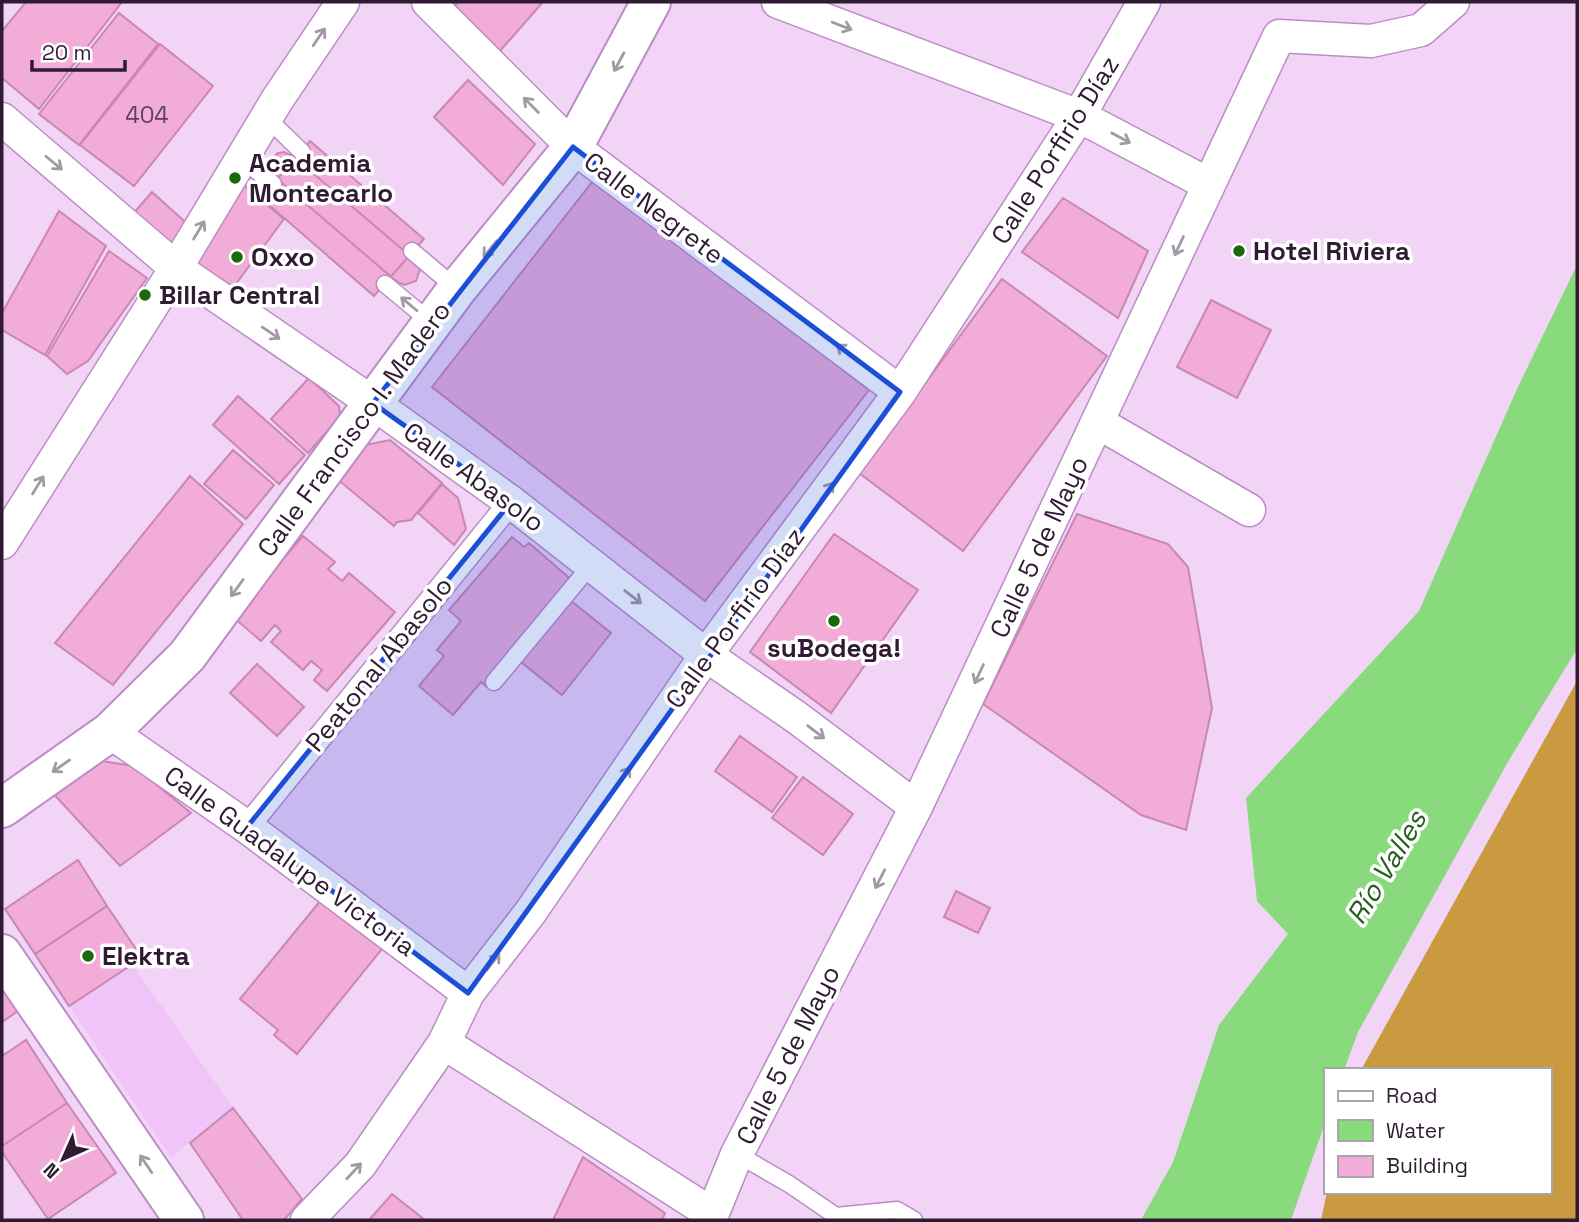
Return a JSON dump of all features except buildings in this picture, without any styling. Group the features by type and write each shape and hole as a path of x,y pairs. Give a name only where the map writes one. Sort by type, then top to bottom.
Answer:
{"street":[{"path":"2,543 176,268 267,118 343,2"},
{"name":"Calle Negrete","path":"428,2 573,147 900,392"},
{"name":"Calle Francisco I. Madero","path":"2,808 110,732 187,656 457,289 573,147 651,2"},
{"path":"778,2 1079,116 1208,184"},
{"name":"Calle Porfirio Díaz","path":"307,1220 360,1165 444,1043 468,993 530,913 706,655 900,392 1079,116 1144,2"},
{"name":"Calle 5 de Mayo","path":"711,1217 737,1154 916,807 1279,36 1371,41 1421,30 1453,2"},
{"name":"Calle Abasolo","path":"2,119 176,268 373,403 511,502 706,655 796,717 916,807"},
{"path":"1097,422 1249,510"},
{"name":"Peatonal Abasolo","path":"247,827 511,502"},
{"name":"Calle Guadalupe Victoria","path":"110,732 247,827 468,993"},
{"path":"2,954 184,1220"},
{"path":"444,1043 711,1217"}],"lane":[{"path":"267,118 302,152"},
{"path":"242,159 273,184"},
{"path":"412,251 457,289"},
{"path":"385,284 432,323"},
{"path":"495,681 591,565"},
{"path":"737,1154 789,1184 836,1216 897,1210 914,1220"}],"highlighted area":[{"path":"573,147 900,392 468,993 247,827 511,502 373,403"}],"shaded area":[{"path":"1577,681 1577,1220 1321,1220 1327,1194 1551,1194 1551,1068 1362,1068"},
{"path":"132,964 233,1108 171,1157 69,1006"}],"water":[{"name":"Río Valles","path":"1577,265 1577,649 1509,760 1358,1032 1345,1068 1324,1068 1324,1126 1291,1220 1141,1220 1173,1162 1219,1025 1288,934 1257,901 1246,798 1419,611 1517,389"}],"place":[{"name":"Academia Montecarlo","path":"235,178"},
{"name":"Hotel Riviera","path":"1239,251"},
{"name":"Oxxo","path":"237,257"},
{"name":"Billar Central","path":"145,295"},
{"name":"suBodega!","path":"834,621"},
{"name":"Elektra","path":"88,956"}]}
